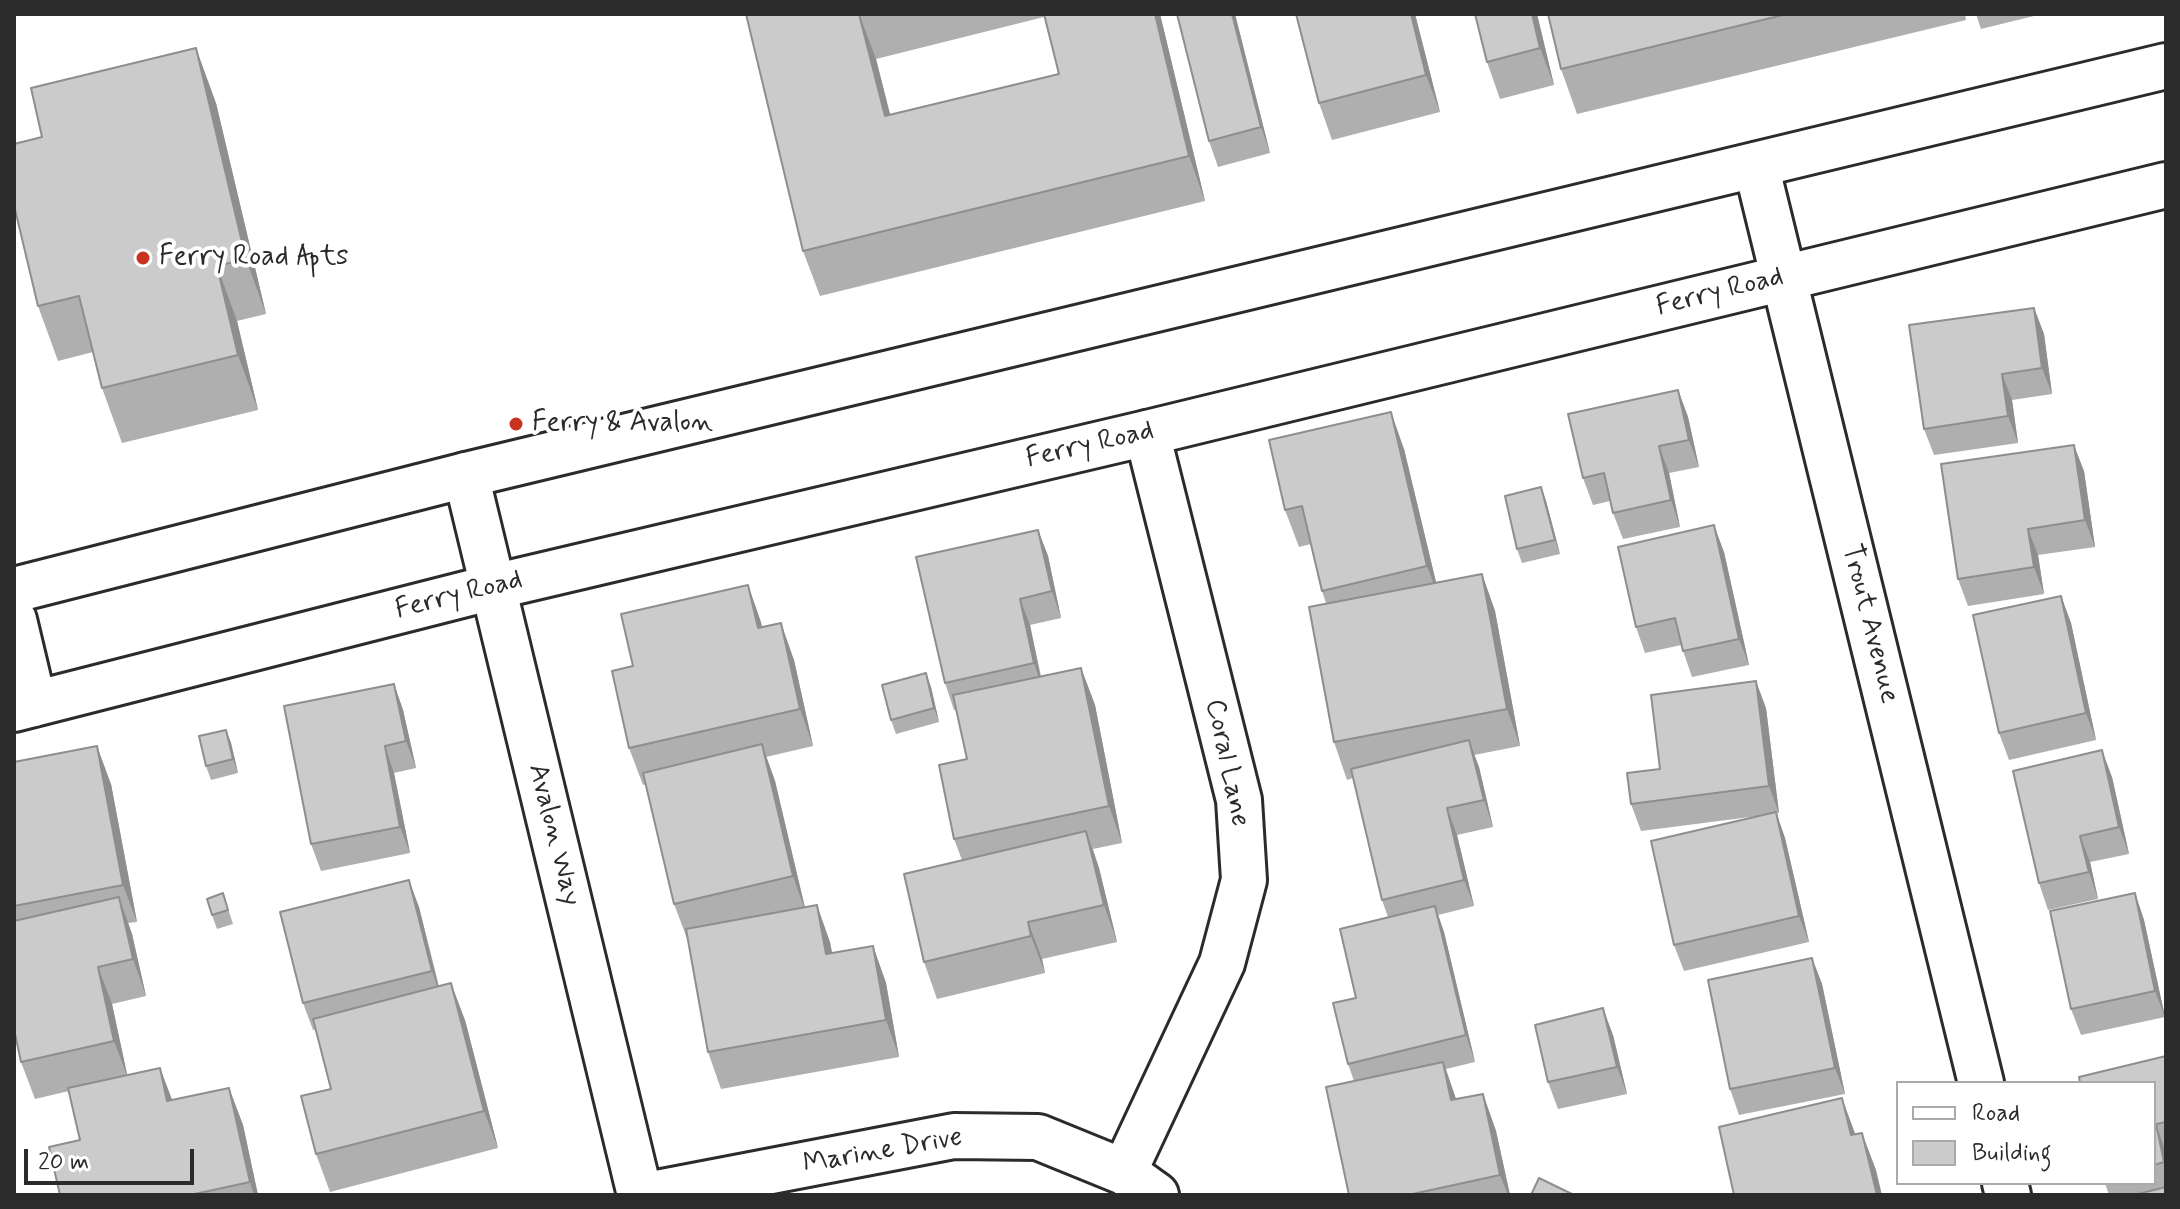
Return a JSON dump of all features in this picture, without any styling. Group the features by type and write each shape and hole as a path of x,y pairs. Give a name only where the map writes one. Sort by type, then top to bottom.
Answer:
{"main road":[{"path":"14,590 466,475 2166,66"},
{"name":"Trout Avenue","path":"1756,165 1981,1081"},
{"name":"Ferry Road","path":"24,706 493,587 1147,433 2166,185"},
{"name":"Coral Lane","path":"1140,1183 1222,963 1244,880 1239,800 1147,433"},
{"name":"Avalon Way","path":"466,475 640,1195"},
{"path":"14,620 24,706"},
{"name":"Marine Drive","path":"646,1195 954,1136 1038,1137 1140,1183"}],"building":[{"path":"746,14 859,14 885,116 1059,74 1044,14 1155,14 1189,156 803,251"},
{"path":"1177,14 1232,14 1261,127 1209,141"},
{"path":"1296,14 1411,14 1426,75 1319,103"},
{"path":"1475,14 1532,14 1540,48 1487,62"},
{"path":"1548,14 1787,14 1561,69"},
{"name":"Ferry Road Apts","path":"196,48 246,259 217,266 238,355 102,388 79,296 38,306 14,205 14,144 42,137 31,88"},
{"path":"2034,308 2042,368 2002,374 2008,416 1924,429 1909,325"},
{"path":"1678,390 1689,440 1659,446 1671,500 1613,513 1604,473 1583,478 1568,414"},
{"path":"1391,412 1427,566 1322,591 1302,506 1285,510 1269,440"},
{"path":"2074,445 2085,520 2028,529 2034,567 1958,579 1941,464"},
{"path":"1541,487 1555,540 1517,549 1505,496"},
{"path":"1714,525 1739,639 1683,651 1675,618 1636,627 1618,547"},
{"path":"1038,530 1052,591 1020,599 1034,663 945,683 916,557"},
{"path":"1482,574 1507,709 1334,742 1309,607"},
{"path":"748,585 758,628 781,623 800,709 629,748 612,671 633,666 621,614"},
{"path":"2061,596 2086,713 1999,733 1973,615"},
{"path":"1081,668 1109,806 954,839 939,765 967,759 953,695"},
{"path":"926,673 934,708 891,720 882,685"},
{"path":"1756,681 1769,786 1631,804 1627,773 1660,769 1651,695"},
{"path":"394,684 406,741 385,746 400,827 311,844 284,706"},
{"path":"226,730 233,759 206,766 199,736"},
{"path":"1469,740 1484,800 1447,808 1464,880 1382,900 1351,769"},
{"path":"762,744 793,876 674,904 643,773"},
{"path":"97,746 123,885 14,906 14,762"},
{"path":"2102,750 2119,827 2080,836 2089,872 2039,883 2013,771"},
{"path":"1776,812 1799,916 1674,945 1651,841"},
{"path":"1086,831 1104,905 1028,922 1031,936 924,962 904,874"},
{"path":"409,880 432,971 303,1003 280,912"},
{"path":"223,893 228,910 212,915 207,899"},
{"path":"2135,893 2155,991 2071,1009 2050,911"},
{"path":"119,897 133,959 98,967 114,1041 21,1062 14,1029 14,921"},
{"path":"817,905 826,954 873,946 886,1020 708,1052 686,929"},
{"path":"1435,906 1466,1035 1348,1064 1333,1003 1356,998 1340,929"},
{"path":"1812,958 1835,1068 1730,1089 1708,980"},
{"path":"451,983 484,1111 316,1154 301,1096 331,1089 313,1019"},
{"path":"1603,1008 1617,1067 1548,1082 1535,1025"},
{"path":"2166,1056 2166,1122 2156,1124 2156,1081 2080,1081 2079,1077"},
{"path":"1443,1062 1451,1100 1483,1094 1500,1175 1408,1195 1349,1195 1326,1087"},
{"path":"160,1068 167,1101 229,1088 250,1182 190,1195 60,1195 49,1147 80,1140 68,1088"},
{"path":"1842,1098 1851,1135 1862,1133 1877,1195 1734,1195 1719,1127"},
{"path":"2156,1124 2164,1162 2156,1164"},
{"path":"1539,1178 1574,1195 1531,1195"},
{"path":"2166,1187 2166,1195 2134,1195"}],"place":[{"name":"Ferry Road Apts","path":"143,258"},
{"name":"Ferry & Avalon","path":"516,424"}]}
